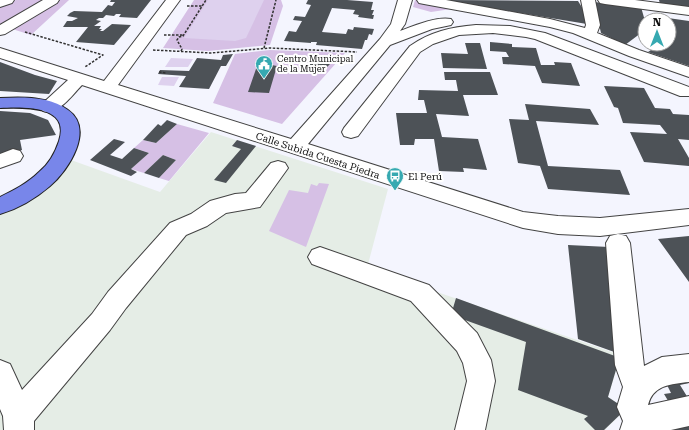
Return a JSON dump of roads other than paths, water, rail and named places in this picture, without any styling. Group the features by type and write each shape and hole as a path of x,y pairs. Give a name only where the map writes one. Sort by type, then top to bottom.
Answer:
{"main road":[{"path":"0,103 25,102 49,107 64,115 72,125 72,134 64,154 47,177 15,199 0,206"}],"street":[{"path":"4,29 52,0"},
{"path":"108,87 173,0"},
{"path":"424,0 474,18 518,18 550,23 637,49"},
{"path":"588,0 594,25 589,35"},
{"path":"605,0 652,3 689,11"},
{"path":"295,147 398,24 404,4 431,14 463,15"},
{"path":"398,24 431,14"},
{"path":"380,47 428,26 463,15"},
{"path":"351,132 415,49 434,38 457,32 488,28 521,31 540,36 686,92"},
{"path":"380,47 415,49"},
{"path":"629,70 640,52"},
{"path":"645,52 689,72"},
{"name":"Calle Subida Cuesta Piedra","path":"0,53 510,216 542,223 600,227 689,217"},
{"path":"49,107 76,77"},
{"path":"18,423 118,300 178,230 185,225 205,216 218,207 235,202 252,201 278,168"},
{"path":"618,243 629,365 638,387 632,407 638,428 648,420 689,411"},
{"path":"320,257 420,293 466,342 477,360 481,381 470,430"},
{"path":"638,387 662,371 689,368"},
{"path":"0,374 18,423"}],"place":[{"name":"Centro Municipal de la Mujer","path":"264,79"},
{"name":"El Perú","path":"395,191"}]}
